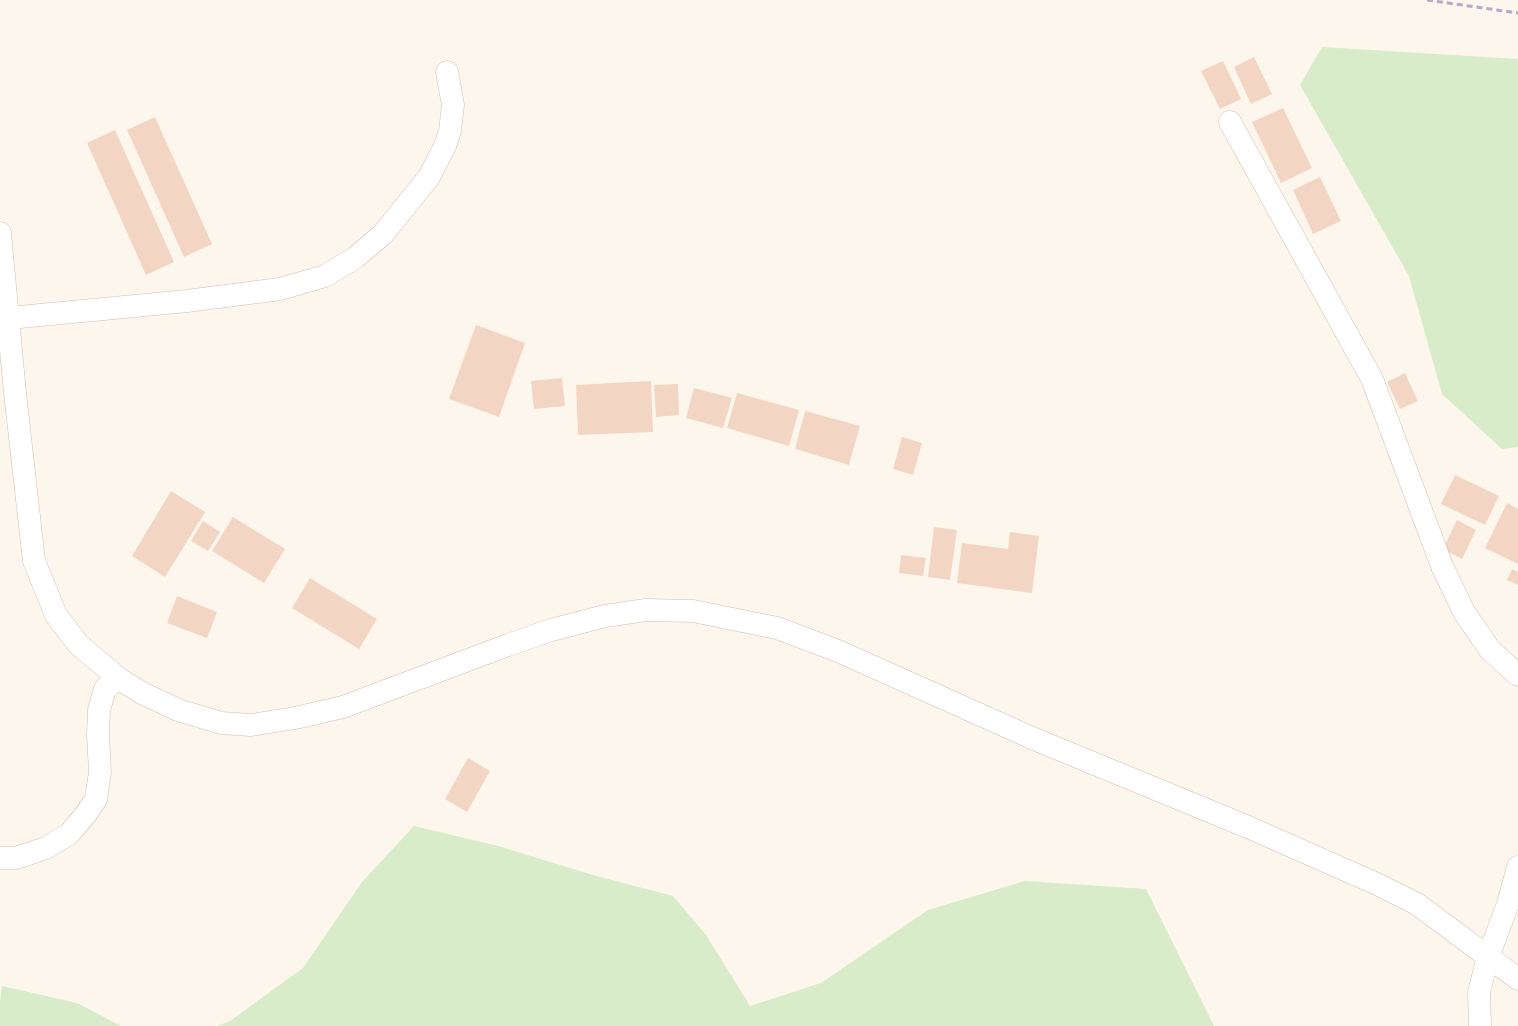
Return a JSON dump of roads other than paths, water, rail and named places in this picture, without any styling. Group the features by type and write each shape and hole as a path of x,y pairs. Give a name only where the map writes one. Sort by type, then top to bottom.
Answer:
{"street":[{"path":"8,318 187,301 280,289 325,276 355,258 383,234 429,177 445,146 450,131 452,105 447,72"},
{"path":"1230,122 1372,379 1442,566 1464,612 1490,650 1518,675"},
{"path":"0,233 8,318 8,394 34,561 56,615 78,644 118,678 142,693 178,710 220,723 251,725 343,708 508,645 551,630 605,616 646,610 693,611 777,628 838,651 1032,738 1248,827 1377,884 1418,904 1518,979"},
{"path":"0,858 16,858 46,848 69,834 86,814 96,799 100,772 98,735 99,710 105,689 118,678"},
{"path":"1480,1026 1479,992 1488,957 1508,904 1518,867"}],"railway":[{"path":"1427,0 1518,13"}]}
